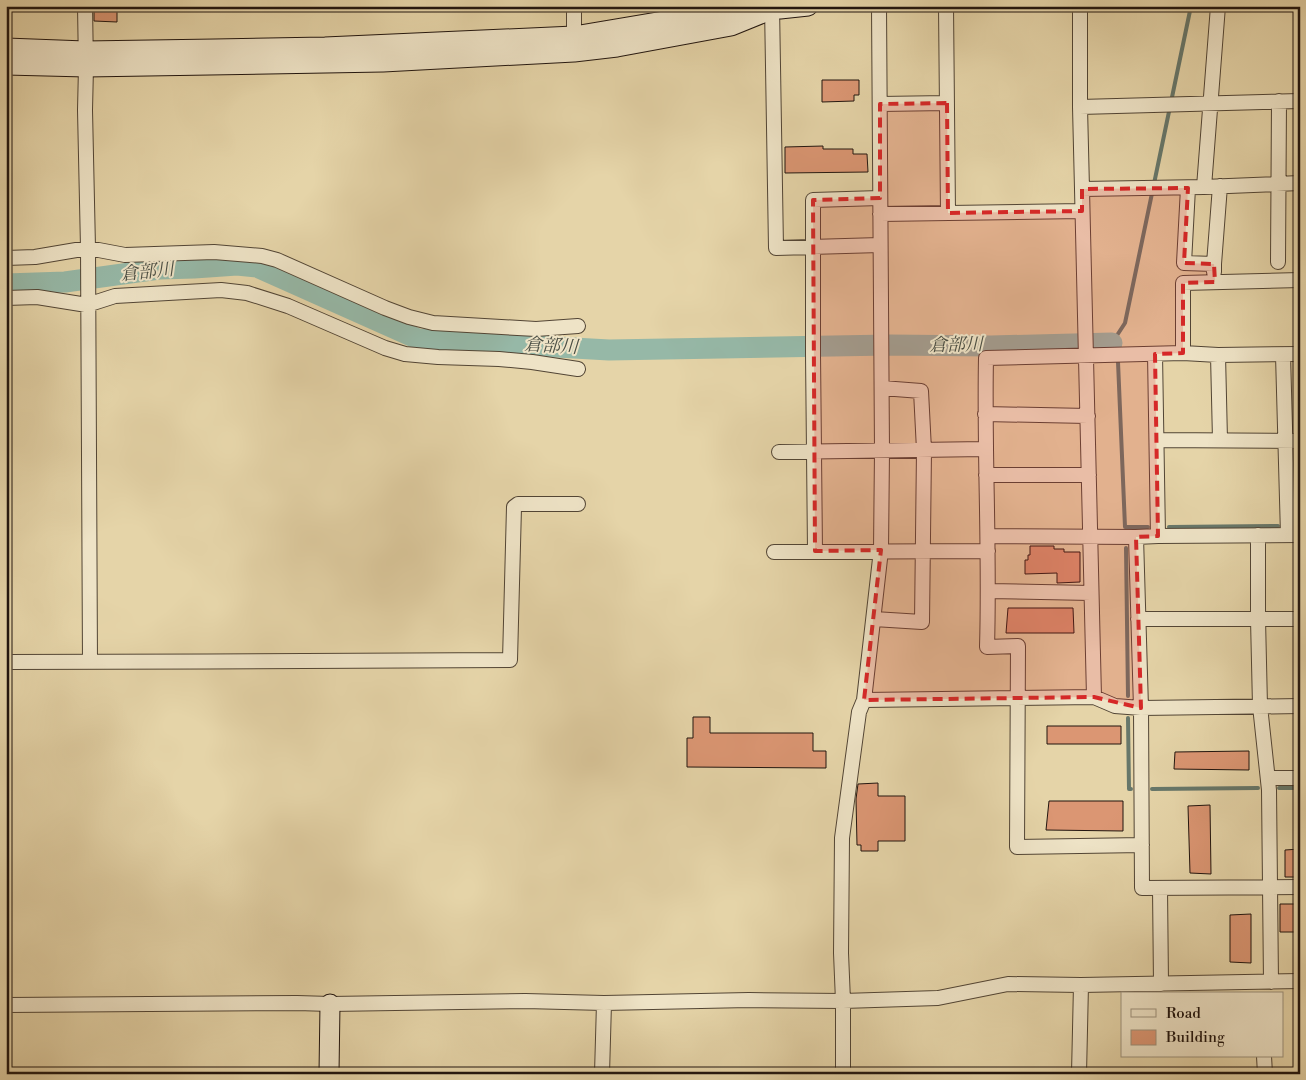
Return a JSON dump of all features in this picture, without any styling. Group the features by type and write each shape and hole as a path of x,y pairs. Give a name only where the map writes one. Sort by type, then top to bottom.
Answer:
{"street":[{"path":"85,6 90,662"},
{"path":"574,6 574,44"},
{"path":"6,65 86,59 383,62 574,44 617,47 731,26 772,8 808,6"},
{"path":"843,1074 842,838 859,712 864,700 881,550 882,388 879,6"},
{"path":"946,6 948,213"},
{"path":"1080,6 1082,211 1094,698"},
{"path":"1204,187 1218,6"},
{"path":"772,8 776,248 880,246"},
{"path":"6,48 86,59"},
{"path":"1278,262 1279,101"},
{"path":"1080,107 1300,101"},
{"path":"880,104 947,102"},
{"path":"1082,189 1188,188 1300,183"},
{"path":"1215,282 1214,264 1220,186"},
{"path":"1188,188 1184,263 1214,264"},
{"path":"815,551 814,200 880,198"},
{"path":"880,214 1082,211"},
{"path":"6,258 35,257 88,248 125,255 214,252 262,256 276,260 385,308 433,323 536,329 578,326"},
{"path":"1183,353 1183,283 1300,280"},
{"path":"6,298 37,297 87,302 115,296 221,290 247,293 288,306 385,348 405,354 499,359 578,369"},
{"path":"1142,845 1016,847 1018,646 987,647 986,358 1086,354 1300,354"},
{"path":"1155,354 1158,536"},
{"path":"1218,355 1220,440"},
{"path":"988,536 1294,535 1284,441 1283,355"},
{"path":"874,619 922,622 924,450 921,390 882,388"},
{"path":"985,414 1088,416"},
{"path":"1157,440 1300,441"},
{"path":"779,452 985,449"},
{"path":"986,475 1089,475"},
{"path":"6,662 201,663 510,660 514,507 518,504 578,504"},
{"path":"1258,535 1260,706 1269,790 1270,888 1264,986"},
{"path":"1136,537 1141,708 1142,888 1300,887"},
{"path":"774,552 988,551"},
{"path":"988,591 1091,593"},
{"path":"1138,619 1300,619"},
{"path":"864,700 1094,698 1115,706 1141,708 1300,706"},
{"path":"1268,778 1300,778"},
{"path":"1158,987 1160,888"},
{"path":"6,1005 525,1001 604,1003 749,1000 843,1001 938,998 1008,984 1199,988 1264,986 1300,981"},
{"path":"1079,1074 1081,985"},
{"path":"602,1074 604,1003"},
{"path":"329,1074 330,1004"},
{"path":"1264,1058 1265,1074"}],"highlighted area":[{"path":"947,103 948,213 1082,211 1082,189 1188,188 1184,263 1214,264 1215,282 1183,283 1183,353 1155,354 1158,536 1136,537 1141,708 1094,697 864,700 881,550 815,551 813,200 880,198 880,104"}],"building":[{"path":"94,6 117,6 117,22 94,21"},
{"path":"822,80 859,80 859,95 854,95 854,101 822,102"},
{"path":"823,146 823,149 853,149 853,154 867,154 868,172 785,173 785,147"},
{"path":"1030,546 1054,546 1054,549 1064,549 1064,552 1080,552 1080,582 1057,583 1057,573 1025,574 1025,560 1028,560 1028,555 1030,555"},
{"path":"1008,608 1073,608 1074,633 1006,633"},
{"path":"693,717 710,717 710,733 813,733 813,751 826,751 826,768 687,767 687,738 693,738"},
{"path":"1047,726 1121,726 1121,744 1047,744"},
{"path":"1249,751 1249,770 1174,769 1175,752"},
{"path":"878,783 878,796 905,796 905,841 878,841 878,851 861,851 861,845 857,845 856,799 858,784"},
{"path":"1049,801 1123,801 1123,831 1046,830"},
{"path":"1210,805 1211,874 1190,873 1188,806"},
{"path":"1300,849 1300,877 1285,877 1285,850"},
{"path":"1280,904 1300,904 1300,932 1280,932"},
{"path":"1251,914 1251,963 1230,962 1230,915"}],"waterway":[{"path":"1148,527 1125,527 1118,362 1112,343 1125,323 1191,6"},
{"name":"倉部川","path":"6,284 65,282 159,269 237,265 257,267 418,339 609,350 1112,343"},
{"path":"1169,527 1278,526"},
{"path":"1126,548 1128,696"},
{"path":"1128,718 1129,789 1131,789"},
{"path":"1152,789 1258,788"},
{"path":"1279,788 1300,788"}]}
